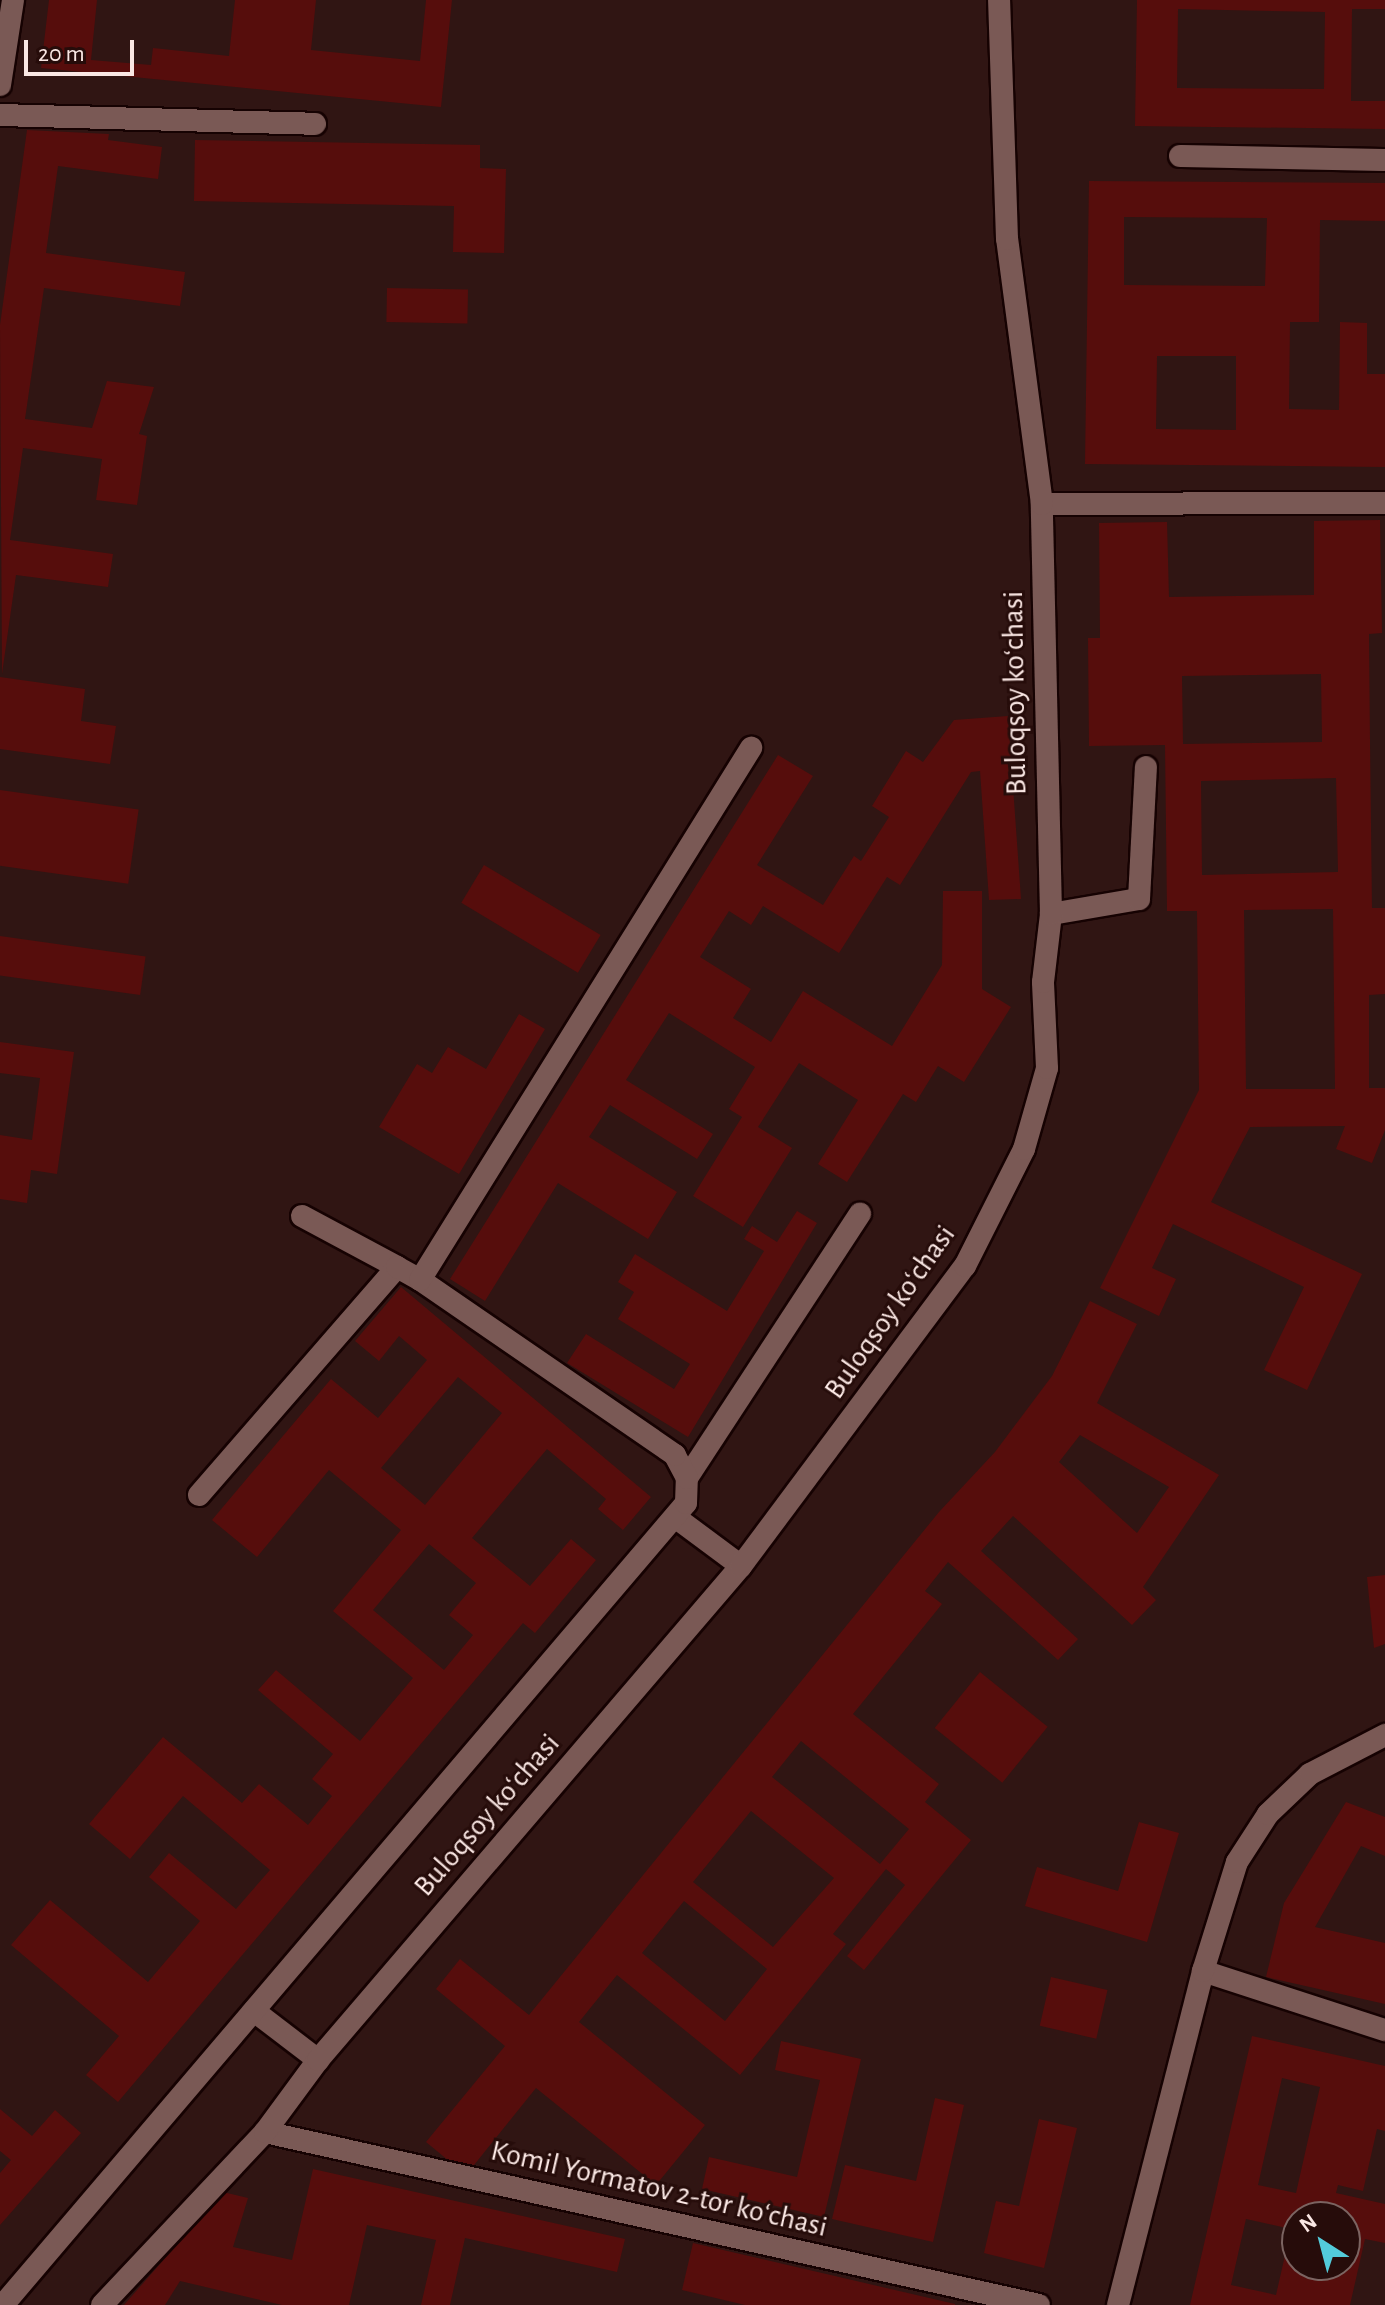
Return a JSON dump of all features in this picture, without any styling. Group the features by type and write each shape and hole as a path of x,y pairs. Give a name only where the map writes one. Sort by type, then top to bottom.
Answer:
{"street":[{"path":"0,79 13,0"},
{"name":"Buloqsoy koʻchasi","path":"102,2305 265,2132 318,2060 741,1566 965,1266 1024,1149 1047,1068 1043,982 1051,914 1042,504 1007,239 999,0"},
{"path":"0,115 315,124"},
{"path":"1180,156 1385,160"},
{"path":"1042,504 1385,503"},
{"path":"420,1280 751,748"},
{"path":"1051,914 1139,899 1146,767"},
{"name":"Buloqsoy koʻchasi","path":"3,2305 686,1503 687,1478 860,1214"},
{"path":"302,1216 420,1280 675,1455 687,1478"},
{"path":"199,1495 397,1267"},
{"path":"675,1517 741,1566"},
{"path":"1118,2305 1203,1971 1237,1862 1268,1814 1310,1774 1385,1735"},
{"path":"1203,1971 1385,2030"},
{"path":"254,2011 318,2060"},
{"name":"Komil Yormatov 2-tor koʻchasi","path":"265,2132 1039,2305"}],"building":[{"path":"49,0 97,0 91,60 151,65 153,48 229,56 235,0 316,0 311,50 420,61 426,0 452,0 441,107 41,68"},
{"path":"1137,0 1385,0 1385,9 1352,9 1351,101 1385,101 1385,129 1135,126","holes":["1178,9 1325,12 1324,89 1177,88"]},
{"path":"27,130 109,134 108,140 162,147 158,179 58,166 46,253 185,272 180,306 44,288 25,419 92,428 107,381 154,387 139,434 147,436 137,505 96,500 102,459 23,448 10,540 113,554 108,587 16,575 2,674 0,325"},
{"path":"195,140 480,145 480,168 506,169 504,253 453,252 454,206 194,201"},
{"path":"1089,181 1385,183 1385,221 1320,220 1319,322 1290,322 1289,409 1339,410 1340,322 1367,323 1367,374 1385,374 1385,467 1085,464","holes":["1124,217 1267,218 1265,286 1124,285","1157,356 1236,356 1236,430 1156,429"]},
{"path":"387,288 468,289 467,323 386,322"},
{"path":"1380,520 1382,633 1369,634 1370,742 1372,908 1385,908 1385,994 1369,995 1369,1088 1385,1088 1385,1130 1372,1163 1336,1149 1345,1126 1250,1127 1211,1202 1362,1274 1307,1390 1264,1370 1304,1287 1173,1224 1152,1268 1176,1279 1159,1316 1100,1288 1199,1090 1197,911 1167,911 1165,745 1089,746 1088,638 1100,638 1099,523 1167,522 1169,597 1314,595 1314,521","holes":["1321,674 1322,742 1183,744 1182,676","1336,778 1338,872 1202,875 1201,781","1333,909 1335,1089 1246,1089 1244,910"]},
{"path":"0,677 85,689 81,721 116,726 110,764 0,749"},
{"path":"1008,716 1021,899 989,900 980,771 971,772 900,885 887,877 839,953 763,906 751,925 729,911 700,957 751,989 733,1018 771,1042 803,991 892,1046 942,965 943,891 982,891 982,989 1011,1007 964,1082 938,1066 916,1102 903,1094 847,1182 818,1164 858,1100 799,1063 758,1127 792,1148 743,1227 693,1196 742,1117 729,1109 755,1067 669,1013 626,1080 713,1134 697,1159 610,1105 589,1137 677,1192 648,1239 558,1183 485,1301 450,1279 778,755 813,776 757,865 823,905 854,856 861,861 889,817 872,806 906,751 923,762 954,720"},
{"path":"0,790 139,809 128,884 0,866"},
{"path":"484,865 601,935 578,973 461,903"},
{"path":"0,936 146,956 140,995 0,975"},
{"path":"519,1014 545,1029 459,1174 379,1127 417,1064 432,1073 448,1047 486,1069"},
{"path":"0,1042 74,1052 57,1174 31,1170 27,1203 0,1199 0,1135 32,1140 40,1078 0,1073"},
{"path":"797,1211 817,1223 688,1437 567,1363 586,1334 674,1389 690,1364 618,1319 634,1292 618,1282 635,1254 727,1311 764,1251 744,1239 752,1226 777,1242"},
{"path":"401,1287 651,1497 623,1530 598,1509 606,1499 547,1449 472,1538 530,1586 571,1539 596,1560 535,1633 523,1623 118,2102 86,2075 119,2036 11,1945 50,1900 148,1982 200,1921 149,1877 169,1853 236,1909 270,1870 183,1796 130,1859 89,1824 163,1737 242,1803 259,1784 308,1825 332,1796 312,1779 333,1754 258,1690 276,1670 360,1741 413,1678 333,1611 401,1530 329,1470 257,1557 212,1520 331,1379 378,1418 427,1360 399,1336 379,1361 355,1341","holes":["458,1377 502,1413 425,1505 381,1468","429,1544 476,1583 449,1615 473,1635 444,1670 373,1610"]},
{"path":"1090,1301 1137,1324 1097,1403 1219,1475 1143,1587 1156,1600 1132,1625 1013,1516 981,1551 1078,1639 1058,1660 948,1562 925,1591 942,1604 853,1714 939,1784 925,1802 971,1840 864,1970 847,1956 905,1885 886,1869 833,1934 846,1944 740,2075 617,1975 579,2022 705,2125 656,2185 536,2088 466,2175 426,2142 505,2046 436,1989 460,1959 529,2015 939,1512 995,1452 1052,1376","holes":["1080,1435 1169,1487 1137,1533 1059,1462","801,1741 909,1829 880,1864 772,1777","751,1811 834,1878 773,1947 693,1882","684,1901 767,1969 725,2021 642,1953"]},
{"path":"1385,1575 1385,1644 1374,1648 1367,1577"},
{"path":"980,1672 1048,1727 1002,1783 935,1728"},
{"path":"1346,1802 1385,1817 1385,1856 1361,1846 1315,1927 1385,1943 1385,2004 1266,1977 1284,1903"},
{"path":"1139,1822 1179,1833 1147,1942 1025,1906 1037,1867 1118,1891"},
{"path":"1051,1977 1108,1990 1096,2039 1040,2026"},
{"path":"1252,2036 1385,2066 1385,2131 1377,2129 1363,2191 1338,2185 1336,2193 1385,2204 1385,2243 1365,2239 1361,2257 1361,2201 1281,2201 1281,2227 1246,2219 1231,2285 1276,2295 1281,2273 1281,2281 1355,2281 1350,2305 1190,2305","holes":["1282,2078 1320,2087 1296,2193 1258,2185"]},
{"path":"781,2041 861,2059 824,2217 702,2189 709,2157 797,2177 820,2080 775,2070"},
{"path":"935,2098 964,2105 933,2242 832,2219 845,2165 916,2181"},
{"path":"0,2109 32,2136 55,2110 81,2133 0,2225 0,2173 11,2160 0,2151"},
{"path":"1039,2119 1077,2128 1044,2268 984,2253 996,2201 1019,2206"},
{"path":"313,2169 625,2239 617,2272 465,2238 450,2305 421,2305 436,2240 367,2225 349,2305 282,2305 180,2281 165,2305 124,2305 223,2192 248,2198 233,2247 292,2260"},
{"path":"693,2243 955,2305 745,2305 682,2290"}]}
